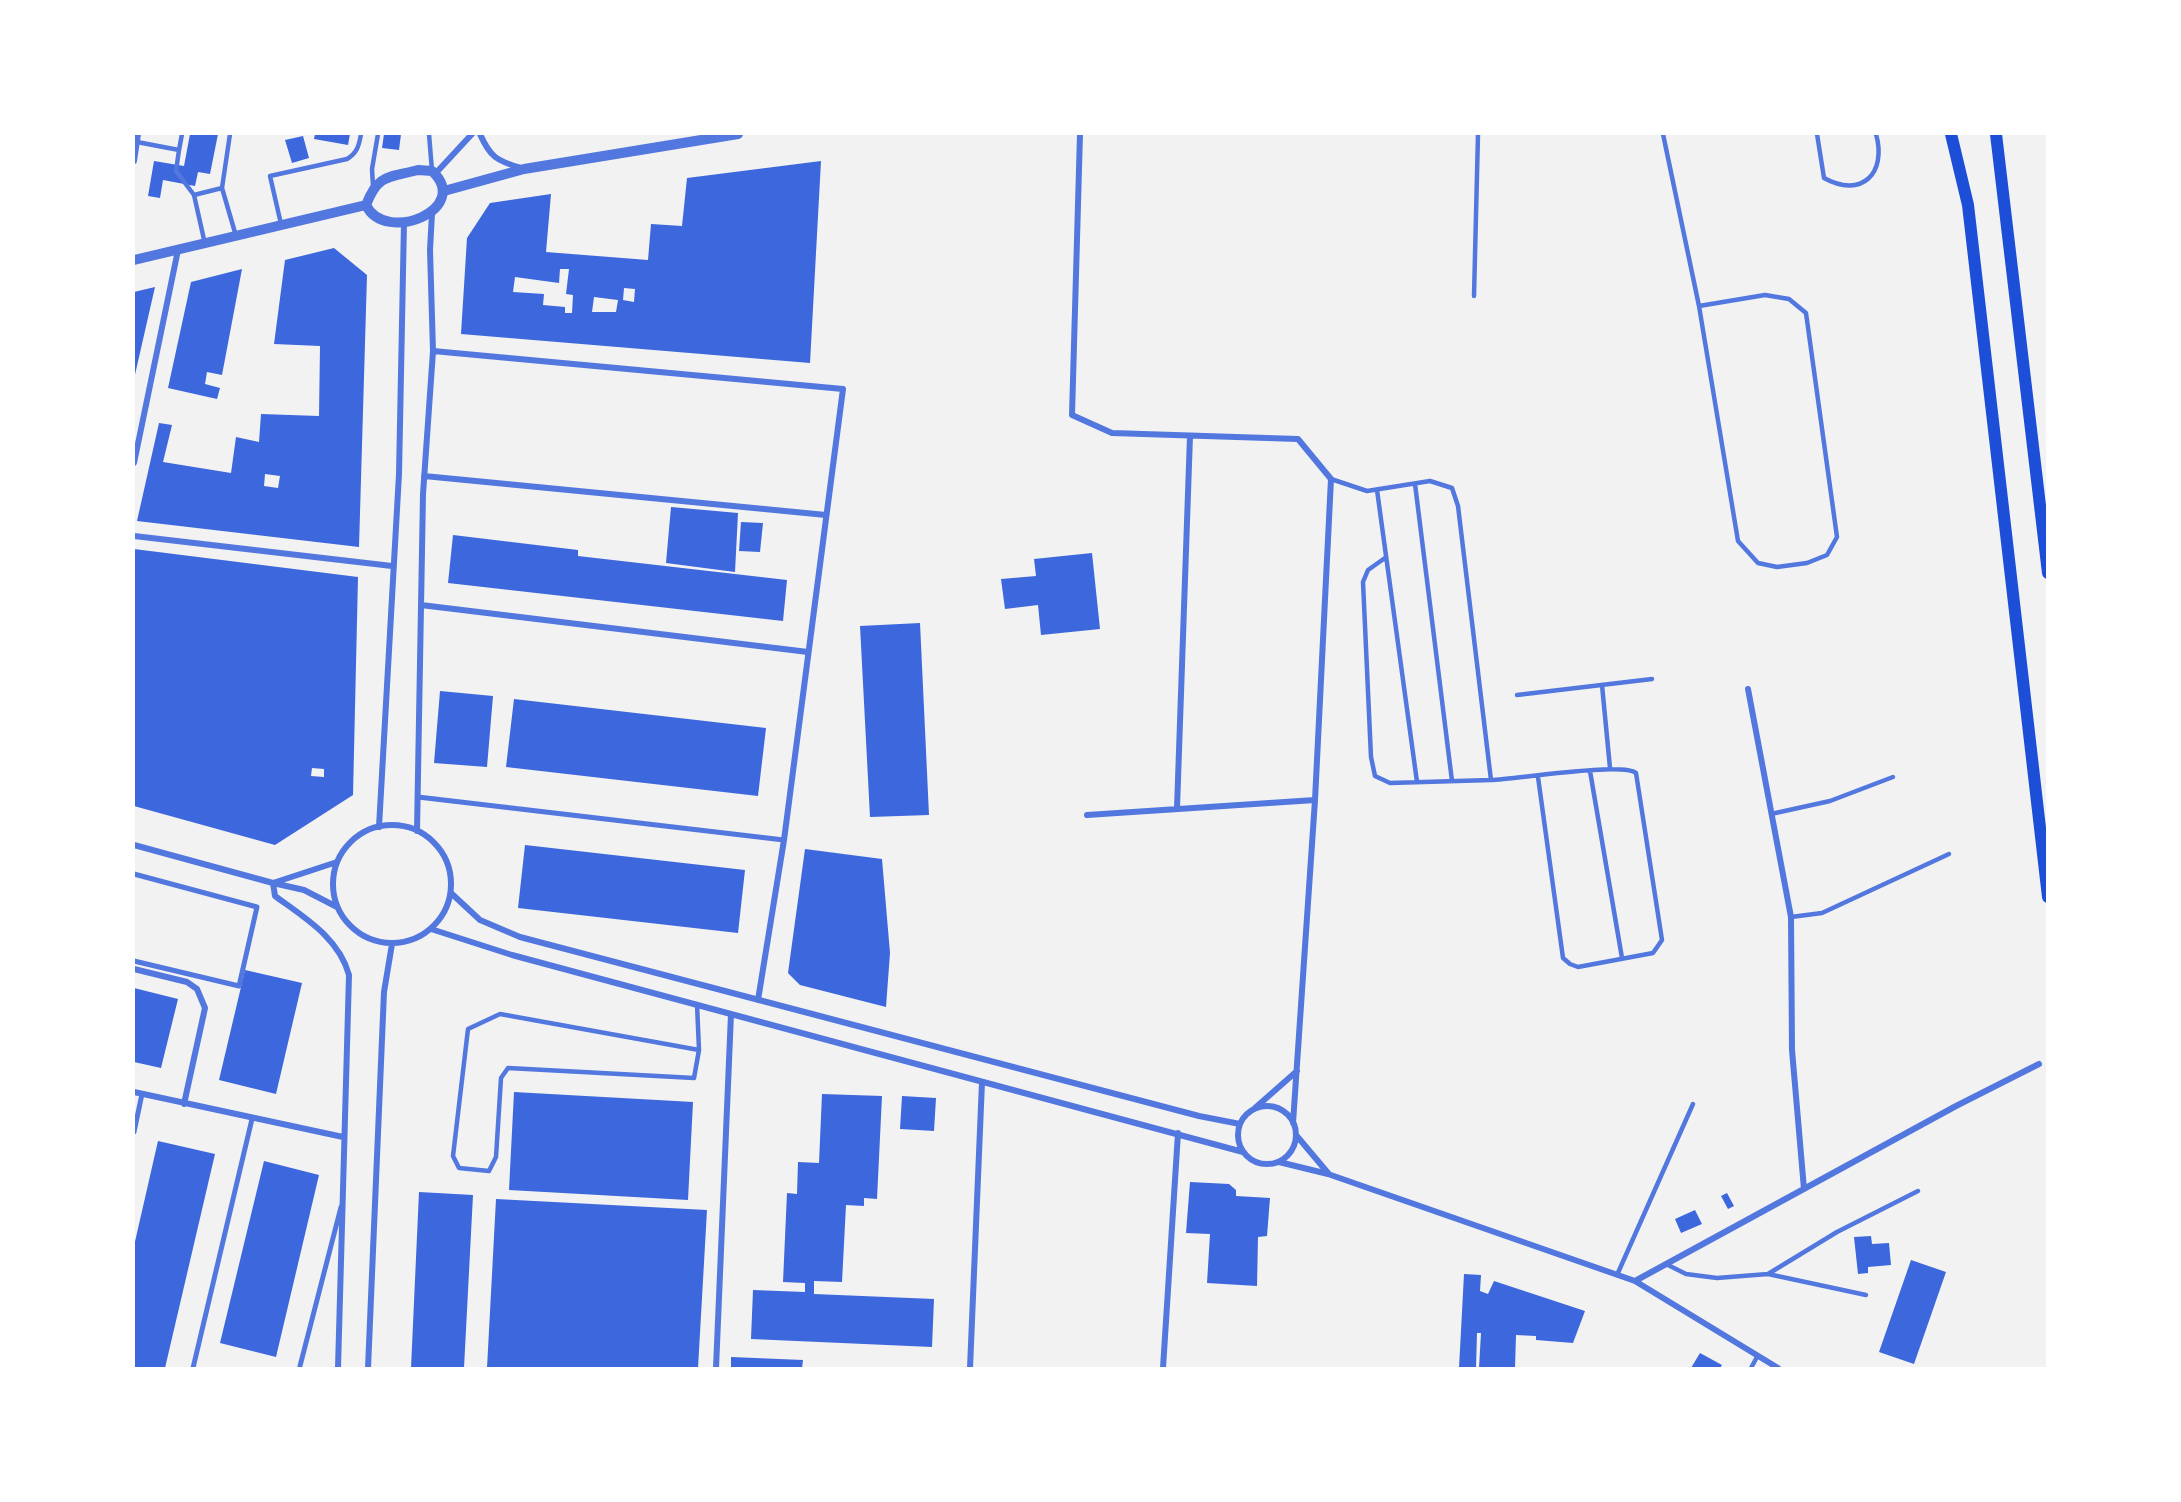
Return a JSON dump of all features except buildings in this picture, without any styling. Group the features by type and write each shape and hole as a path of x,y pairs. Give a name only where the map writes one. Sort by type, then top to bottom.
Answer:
{"main road":[{"path":"1951,134 1968,206 2048,897"},
{"path":"1996,134 2048,573"}],"street":[{"path":"134,161 138,134"},
{"path":"434,173 472,134"},
{"path":"480,134 486,149 500,162 524,169"},
{"path":"444,191 524,169 738,134"},
{"path":"1080,134 1072,415 1112,433 1298,439 1331,479 1315,800 1293,1123"},
{"path":"418,170 434,173 444,191 441,202 432,213 404,222 385,223 371,216 366,205 373,186 383,179 418,170"},
{"path":"134,260 366,205"},
{"path":"417,831 424,476 433,351 430,250 432,213"},
{"path":"379,826 399,474 404,222"},
{"path":"134,463 178,250"},
{"path":"433,351 843,389 784,840 758,1000"},
{"path":"1177,808 1190,436"},
{"path":"424,476 826,515"},
{"path":"134,536 392,566"},
{"path":"421,605 808,652"},
{"path":"1748,689 1791,917 1792,1050 1804,1189"},
{"path":"418,796 784,840"},
{"path":"1087,815 1315,800"},
{"path":"379,826 399,826 417,831 433,842 444,856 450,874 451,893 444,912 431,928 409,941 392,944 375,941 359,934 346,922 337,907 333,877 337,862 347,846 362,833 379,826"},
{"path":"134,844 304,890 337,907"},
{"path":"273,883 337,862"},
{"path":"134,874 257,907 239,986 134,961"},
{"path":"273,883 275,896 311,922 334,944 346,963 349,975 338,1368"},
{"path":"451,893 480,920 495,928 758,1000 1199,1116 1240,1124"},
{"path":"431,928 512,955 1178,1133 1243,1152 1258,1163 1279,1162 1328,1174 1635,1281 1778,1368"},
{"path":"368,1368 381,1044 384,992 392,944"},
{"path":"134,969 187,982 197,989 206,1008 184,1104"},
{"path":"716,1368 731,1014"},
{"path":"1635,1281 2039,1064"},
{"path":"1243,1152 1238,1133 1240,1124 1252,1110 1298,1071"},
{"path":"970,1368 982,1082"},
{"path":"134,1092 343,1137"},
{"path":"134,1132 142,1094"},
{"path":"1252,1110 1271,1107 1288,1115 1296,1134 1328,1174"},
{"path":"193,1368 252,1119"},
{"path":"1163,1368 1178,1133"},
{"path":"1279,1162 1291,1151 1296,1134"},
{"path":"300,1366 343,1200"}],"lane":[{"path":"182,134 176,171 194,195 205,244"},
{"path":"230,134 222,188 236,236"},
{"path":"281,226 270,176 347,159 359,146 361,134"},
{"path":"373,186 372,169 378,134"},
{"path":"429,134 434,173"},
{"path":"1474,296 1478,134"},
{"path":"1664,134 1699,306 1738,542 1758,563 1777,567 1807,563 1827,555 1837,537 1806,313 1790,299 1765,295 1699,306"},
{"path":"1817,134 1824,178 1833,183 1849,186 1869,179 1878,167 1880,151 1876,134"},
{"path":"137,142 179,150"},
{"path":"194,195 222,188"},
{"path":"1331,479 1367,491 1430,481 1452,488 1458,506 1491,780"},
{"path":"1415,484 1452,781"},
{"path":"1377,490 1417,782"},
{"path":"1385,558 1368,570 1363,582 1371,757 1375,776 1390,783 1538,777 1610,768 1631,770 1636,773 1662,940 1653,953 1578,967 1569,964 1563,958 1538,777"},
{"path":"1517,695 1652,679"},
{"path":"1602,685 1610,768"},
{"path":"1590,771 1622,958"},
{"path":"1771,814 1830,801 1893,777"},
{"path":"1791,917 1822,913 1949,854"},
{"path":"697,1004 699,1050 694,1078 507,1068 501,1078 496,1157 489,1171 459,1168 453,1156 468,1029 500,1014 699,1050"},
{"path":"1617,1275 1693,1104"},
{"path":"1768,1274 1837,1232 1918,1191"},
{"path":"1666,1264 1686,1274 1717,1278 1768,1274 1866,1295"},
{"path":"1751,1368 1757,1357"}]}
